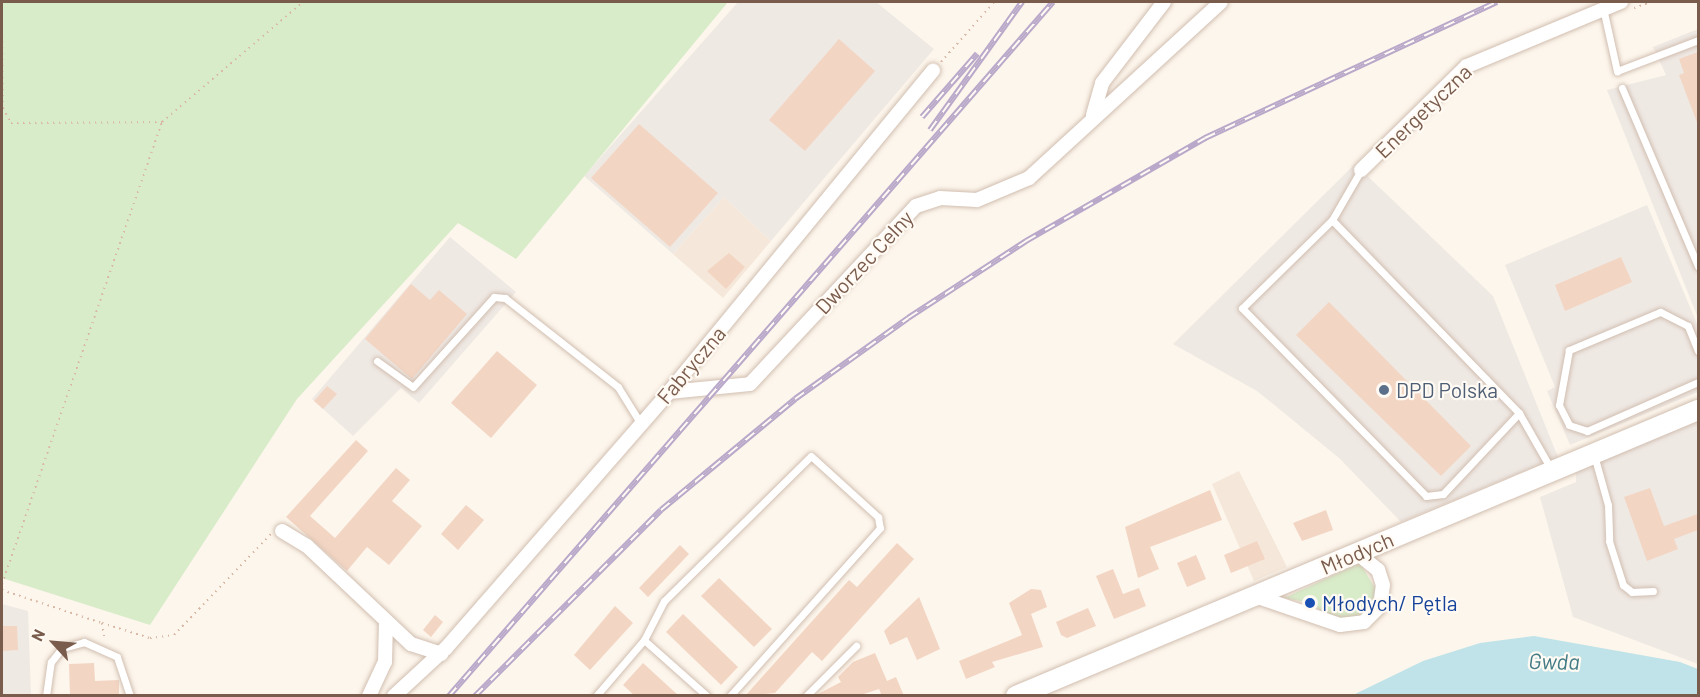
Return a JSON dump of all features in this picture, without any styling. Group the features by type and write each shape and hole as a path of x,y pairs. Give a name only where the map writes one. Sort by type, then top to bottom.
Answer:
{"street":[{"path":"1093,116 1102,83 1164,2"},
{"name":"Dworzec Celny","path":"669,392 750,384 916,206 940,198 978,200 1002,193 1029,178 1093,116 1221,2"},
{"name":"Energetyczna","path":"1361,170 1467,66 1621,2"},
{"name":"Fabryczna","path":"394,696 441,654 669,392 933,70"},
{"name":"Młodych","path":"1016,696 1551,469 1698,410"},
{"path":"282,531 307,546 419,649 441,654"},
{"path":"1256,596 1340,625 1364,622 1380,606 1383,585 1378,570 1357,553"},
{"path":"369,696 385,662 386,621"}],"lane":[{"path":"1603,8 1617,71 1698,40"},
{"path":"1622,88 1698,266"},
{"path":"1361,170 1332,220 1242,308 1268,338 1426,496 1443,494 1519,413"},
{"path":"1332,220 1519,413 1551,469"},
{"path":"377,361 413,387 495,297 505,298 618,387 641,424"},
{"path":"1698,351 1688,326 1660,312 1569,350 1559,405 1569,425 1587,431 1698,382"},
{"path":"1593,452 1608,505 1609,542 1623,585 1632,592 1653,591"},
{"path":"596,696 644,640 664,601 811,456 878,517 880,528 730,696"},
{"path":"644,640 707,696"},
{"path":"46,696 51,662 62,648 84,642 117,657 130,696"},
{"path":"806,696 856,646"}],"path":[{"path":"2,584 162,122 303,2"},
{"path":"933,70 994,2"},
{"path":"2,17 3,108 11,123 162,122"},
{"path":"2,590 150,639 174,635 255,545 282,531"},
{"path":"102,623 105,650"}],"shaded area":[{"path":"738,2 876,2 934,49 771,241 724,197 673,254 584,176"},
{"path":"1698,29 1698,318 1607,90 1666,75 1653,47"},
{"path":"1355,164 1493,296 1558,457 1401,522 1339,458 1257,391 1173,344"},
{"path":"724,197 771,241 723,298 673,254"},
{"path":"1647,205 1698,326 1698,392 1570,445 1547,391 1555,387 1505,265"},
{"path":"450,237 516,292 419,403 401,388 353,436 312,399"},
{"path":"1698,421 1698,664 1573,617 1540,497 1576,482 1576,467"},
{"path":"1239,471 1287,567 1254,581 1212,484"},
{"path":"2,604 28,611 31,695 2,695"}],"green space":[{"path":"2,2 728,2 516,259 458,223 297,399 150,625 2,578"},
{"path":"1360,563 1378,593 1368,611 1355,618 1347,620 1319,612 1316,604 1284,598"}],"water":[{"name":"Gwda","path":"1534,636 1680,662 1698,669 1698,695 1353,695 1423,661 1480,643"}],"building":[{"path":"839,39 875,71 805,151 769,120"},
{"path":"1698,52 1698,125 1679,75 1684,73 1679,59"},
{"path":"639,124 718,193 670,247 591,178"},
{"path":"729,253 745,267 726,289 707,271"},
{"path":"1621,257 1632,282 1565,311 1555,285"},
{"path":"411,284 430,300 439,290 467,314 412,379 365,339"},
{"name":"DPD Polska","path":"1329,302 1471,446 1441,476 1296,335"},
{"path":"497,351 537,385 491,438 451,403"},
{"path":"327,386 337,394 323,409 314,401"},
{"path":"356,440 368,451 310,516 335,538 396,468 410,480 392,501 422,526 389,565 367,547 347,571 286,517"},
{"path":"1650,488 1664,526 1698,514 1698,530 1674,539 1678,549 1647,561 1624,497"},
{"path":"1210,490 1222,520 1150,547 1159,569 1138,578 1125,527"},
{"path":"466,505 484,520 458,550 441,534"},
{"path":"1326,510 1333,530 1302,541 1293,523"},
{"path":"1257,541 1265,559 1231,573 1224,555"},
{"path":"897,543 914,559 822,661 812,652 775,693 745,696 849,580 857,587"},
{"path":"680,545 689,554 648,597 639,588"},
{"path":"1196,555 1206,579 1187,587 1177,563"},
{"path":"1113,569 1123,594 1139,588 1146,606 1114,619 1096,576"},
{"path":"719,578 772,629 754,647 701,596"},
{"path":"1031,589 1041,590 1047,607 1031,614 1043,647 992,662 995,667 966,679 959,661 1022,635 1009,603"},
{"path":"919,597 940,649 917,660 907,637 890,645 884,631"},
{"path":"615,606 633,623 590,670 574,655"},
{"path":"1088,608 1096,626 1067,638 1061,635 1056,622"},
{"path":"683,614 738,667 721,685 666,632"},
{"path":"435,615 443,622 431,637 423,630"},
{"path":"2,626 17,626 18,650 2,651"},
{"path":"875,653 887,681 896,677 904,696 882,696 879,689 858,696 814,696 841,682 838,677 853,662"},
{"path":"94,663 95,681 119,680 119,696 70,696 69,664"},
{"path":"643,663 679,696 635,696 623,685"}],"railway":[{"path":"930,130 1022,2"},
{"path":"449,696 1053,2"},
{"path":"475,696 661,510 795,399 908,318 1026,241 1205,138 1497,2"},
{"path":"922,117 977,54"}],"place":[{"name":"DPD Polska","path":"1384,390"},
{"name":"Młodych/ Pętla","path":"1310,603"}]}
